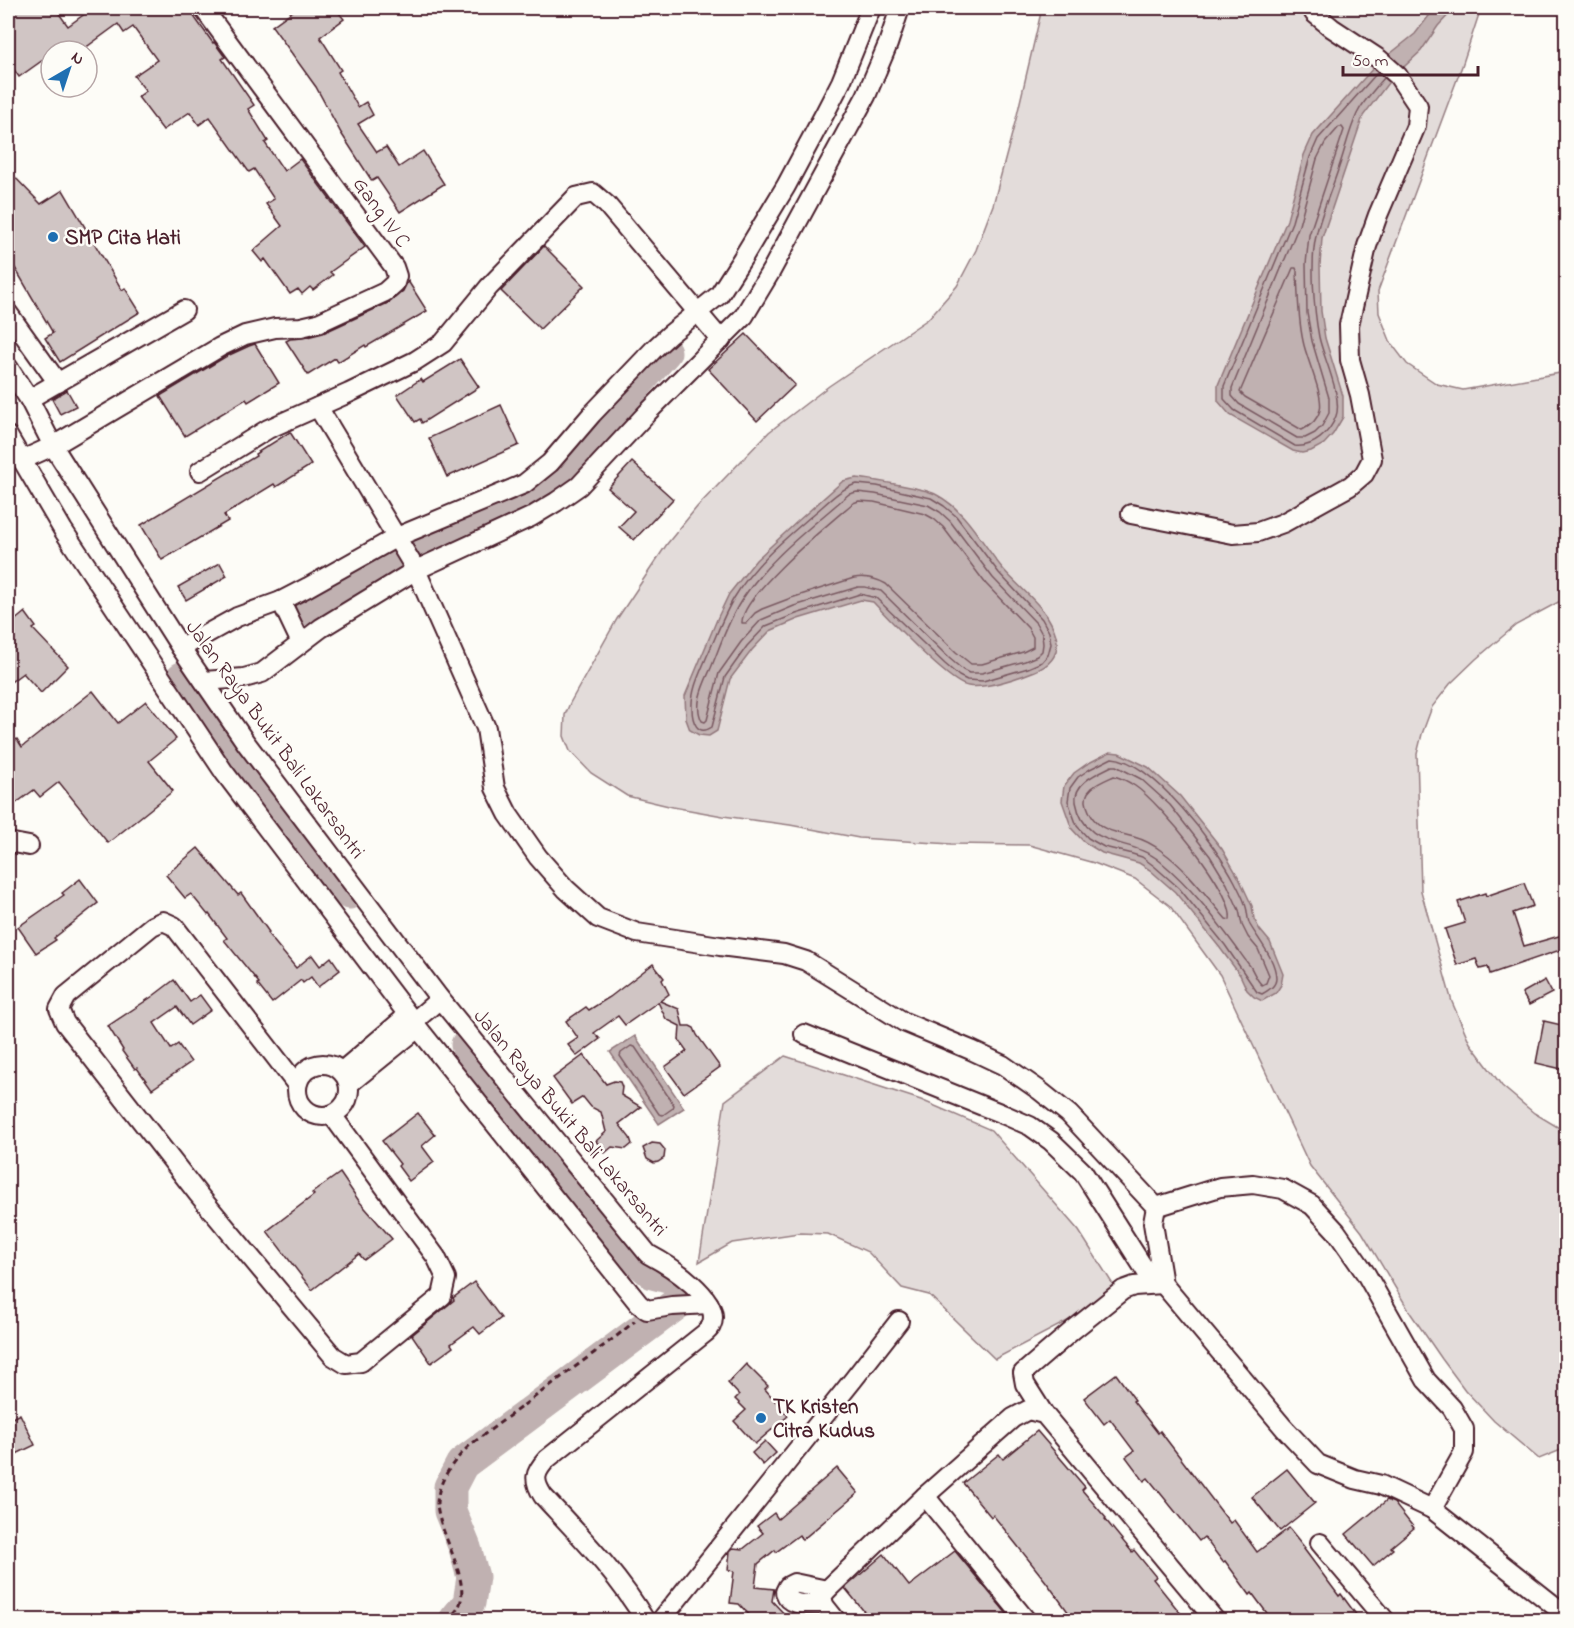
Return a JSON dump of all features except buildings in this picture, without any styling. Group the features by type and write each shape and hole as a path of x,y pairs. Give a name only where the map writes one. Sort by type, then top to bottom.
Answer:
{"street":[{"name":"Gang IV C","path":"54,446 220,347 245,335 275,328 301,327 318,323 385,292 395,283 397,276 394,267 203,8"},
{"path":"181,648 237,617 281,601 397,537 524,484 550,463 592,414 669,334 719,295 786,186 842,82 871,8"},
{"path":"204,681 244,678 262,673 321,628 416,570 531,517 579,486 648,412 744,316 861,107 888,44 900,8"},
{"path":"1131,514 1233,534 1258,532 1283,523 1350,486 1364,474 1372,459 1370,437 1350,360 1349,325 1367,246 1416,126 1418,106 1398,76 1379,59 1332,28 1314,13 1312,8"},
{"path":"200,471 268,429 416,361 443,343 489,287 576,196 593,193 607,205 721,340"},
{"path":"29,399 184,310"},
{"path":"8,313 57,383"},
{"name":"Jalan Raya Bukit Bali Lakarsantri","path":"8,367 29,399 54,446 181,648 423,1013 648,1254 670,1266 699,1290 703,1304"},
{"path":"318,407 416,570 486,728 495,788 508,814 538,857 566,889 598,918 638,933 784,954 806,961 904,1022 1003,1065 1069,1114 1156,1207"},
{"name":"Jalan Raya Bukit Bali Lakarsantri","path":"8,436 63,530 224,772 423,1013 624,1285 639,1304 647,1310"},
{"path":"22,460 54,446"},
{"path":"281,601 301,643"},
{"path":"8,842 29,846"},
{"path":"297,1085 174,926 163,921 152,926 66,996 59,1009 65,1023 198,1194 333,1356 346,1364 361,1362 442,1296 446,1278 436,1257 332,1115"},
{"path":"346,1077 423,1013"},
{"path":"804,1034 1005,1115 1030,1126 1044,1136 1083,1172 1149,1276 1163,1284 1284,1428 1318,1464 1355,1479 1382,1485 1432,1509 1566,1615"},
{"path":"319,1063 327,1063 335,1066 346,1077 349,1095 346,1104 340,1110 332,1115 323,1116 306,1110 300,1103 297,1085 304,1071 319,1063"},
{"path":"1156,1207 1220,1187 1253,1184 1282,1189 1311,1205 1336,1231 1366,1274 1426,1380 1452,1408 1464,1429 1464,1452 1432,1509"},
{"path":"1156,1207 1153,1223 1163,1284"},
{"path":"1163,1284 1134,1286 1123,1290 1023,1373 1025,1384 1044,1414 1215,1620"},
{"path":"645,1620 607,1567 543,1496 536,1485 536,1475 547,1458 711,1326 712,1316 703,1304 647,1310"},
{"path":"661,1620 899,1321"},
{"path":"836,1620 824,1597 925,1496 1013,1418 1028,1410 1044,1414"},
{"path":"925,1496 1026,1620"},
{"path":"1320,1543 1385,1620"}],"path":[{"path":"446,1620 457,1611 463,1597 459,1576 439,1522 436,1502 442,1479 453,1461 470,1445 618,1335 647,1310"}],"shaded area":[{"path":"1042,8 1481,8 1462,66 1378,291 1379,313 1391,343 1407,364 1437,384 1463,390 1566,372 1566,598 1516,625 1450,684 1432,707 1417,754 1421,891 1452,1002 1470,1043 1502,1086 1534,1113 1566,1132 1566,1448 1539,1459 1494,1421 1465,1390 1442,1359 1411,1314 1362,1232 1310,1166 1220,975 1170,906 1135,879 1094,863 1029,845 951,844 859,838 673,807 627,796 591,773 570,751 564,736 565,715 570,703 617,619 667,544 697,507 769,432 829,386 928,319 957,286 976,250 993,205"},
{"path":"785,1056 921,1100 991,1130 1079,1231 1119,1294 995,1359 929,1295 902,1288 868,1252 828,1234 799,1233 732,1243 699,1262 725,1101"}],"water":[{"path":"1435,8 1455,8 1438,26 1421,51 1391,79 1363,116 1322,238 1321,311 1325,338 1343,396 1343,417 1324,444 1311,451 1302,453 1293,451 1230,415 1218,401 1218,385 1287,220 1304,155 1313,135 1376,65 1415,34"},
{"path":"856,478 929,492 948,502 957,510 1003,569 1047,616 1054,628 1056,638 1057,647 1054,656 1044,666 1020,677 993,684 968,686 959,683 934,663 873,602 861,600 798,619 770,631 730,679 717,731 709,736 699,735 690,730 686,719 685,696 729,594 756,560 799,520 843,481"},
{"path":"1110,752 1119,753 1148,767 1180,796 1222,849 1239,878 1252,906 1254,919 1270,942 1283,974 1281,985 1276,993 1262,1001 1254,997 1220,948 1175,892 1150,870 1139,863 1102,853 1084,842 1072,829 1062,801 1064,786 1074,773"},
{"path":"635,1036 684,1108 659,1124 610,1052"}],"waterway":[{"path":"426,544 553,475 573,457 665,352"},
{"path":"298,611 387,564"},
{"path":"182,678 349,893"},
{"path":"467,1045 629,1253 653,1273 679,1280"},
{"path":"455,1620 469,1603 473,1577 465,1548 450,1511 450,1487 462,1464 679,1302"}],"place":[{"name":"SMP Cita Hati","path":"53,237"},
{"name":"TK Kristen Citra Kudus","path":"761,1418"}]}
